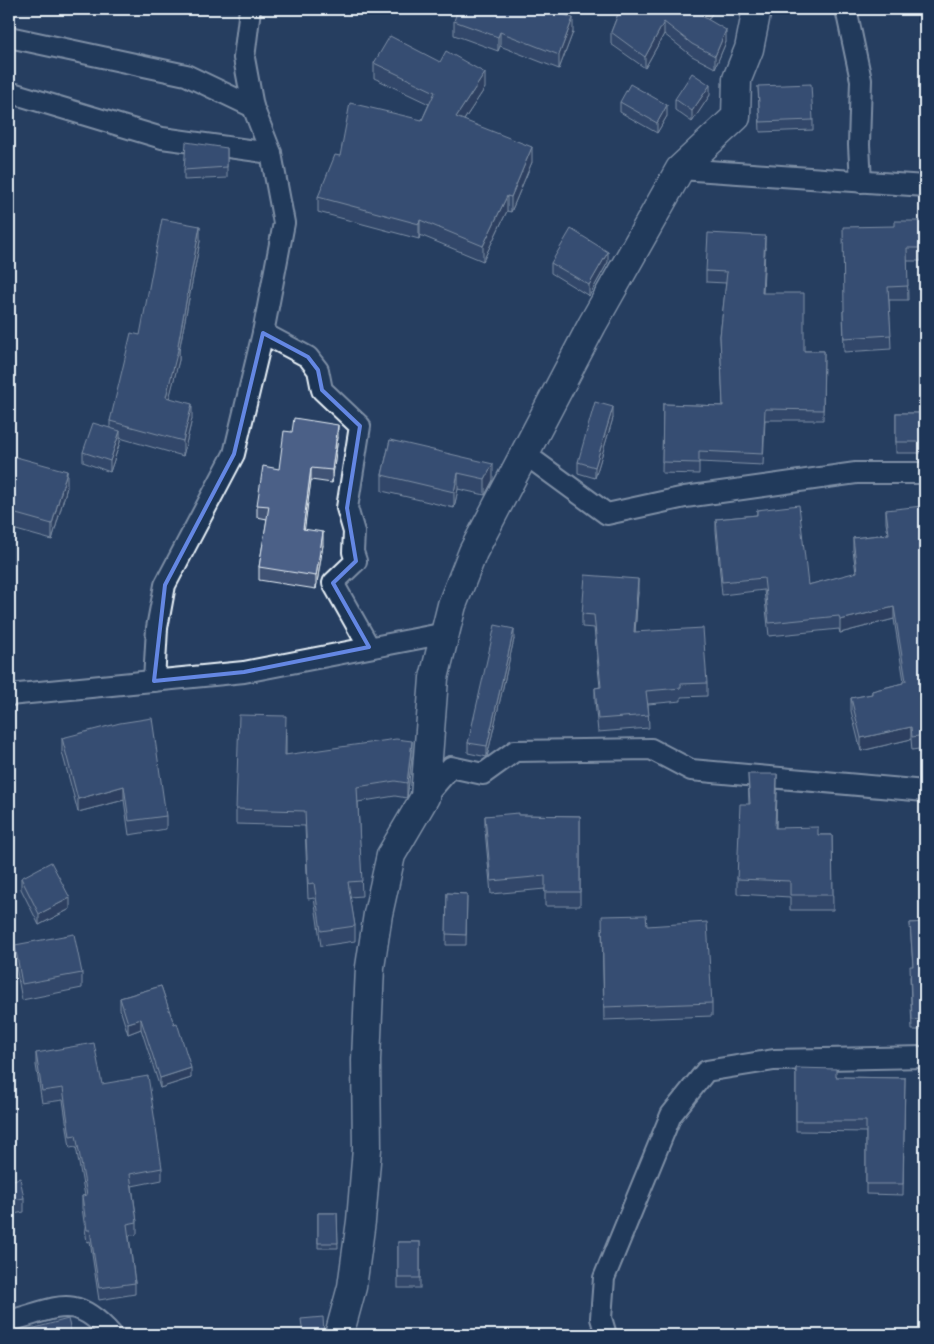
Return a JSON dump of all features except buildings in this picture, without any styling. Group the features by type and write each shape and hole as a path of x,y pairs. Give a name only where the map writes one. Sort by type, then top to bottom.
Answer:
{"street":[{"path":"154,681 157,628 165,585 234,454 263,333 284,223 271,153 252,107 244,58 250,9"},
{"path":"425,797 434,678 452,605 473,552 592,325 680,169 736,118 737,79 749,48 757,9"},
{"path":"846,9 861,80 858,145 861,182"},
{"path":"9,37 186,75 252,107"},
{"path":"9,92 162,138 271,153"},
{"path":"680,169 925,186"},
{"path":"263,333 308,357 318,370 322,390 360,426 347,508 354,532 353,552 356,561 333,583 369,647"},
{"path":"525,454 607,514 685,497 856,473 925,473"},
{"path":"9,695 244,672 446,633"},
{"path":"339,1335 352,1287 361,1221 367,1149 366,1060 370,967 378,914 391,855 425,797 452,767 483,774 515,751 651,749 691,770 925,791"},
{"path":"606,1335 601,1318 604,1278 671,1115 706,1071 774,1060 925,1057"},
{"path":"9,1321 64,1306 84,1310 112,1335"}],"highlighted area":[{"path":"263,333 308,357 318,370 322,390 360,426 347,508 356,561 333,583 369,647 244,672 154,681 165,585 234,454"}]}
